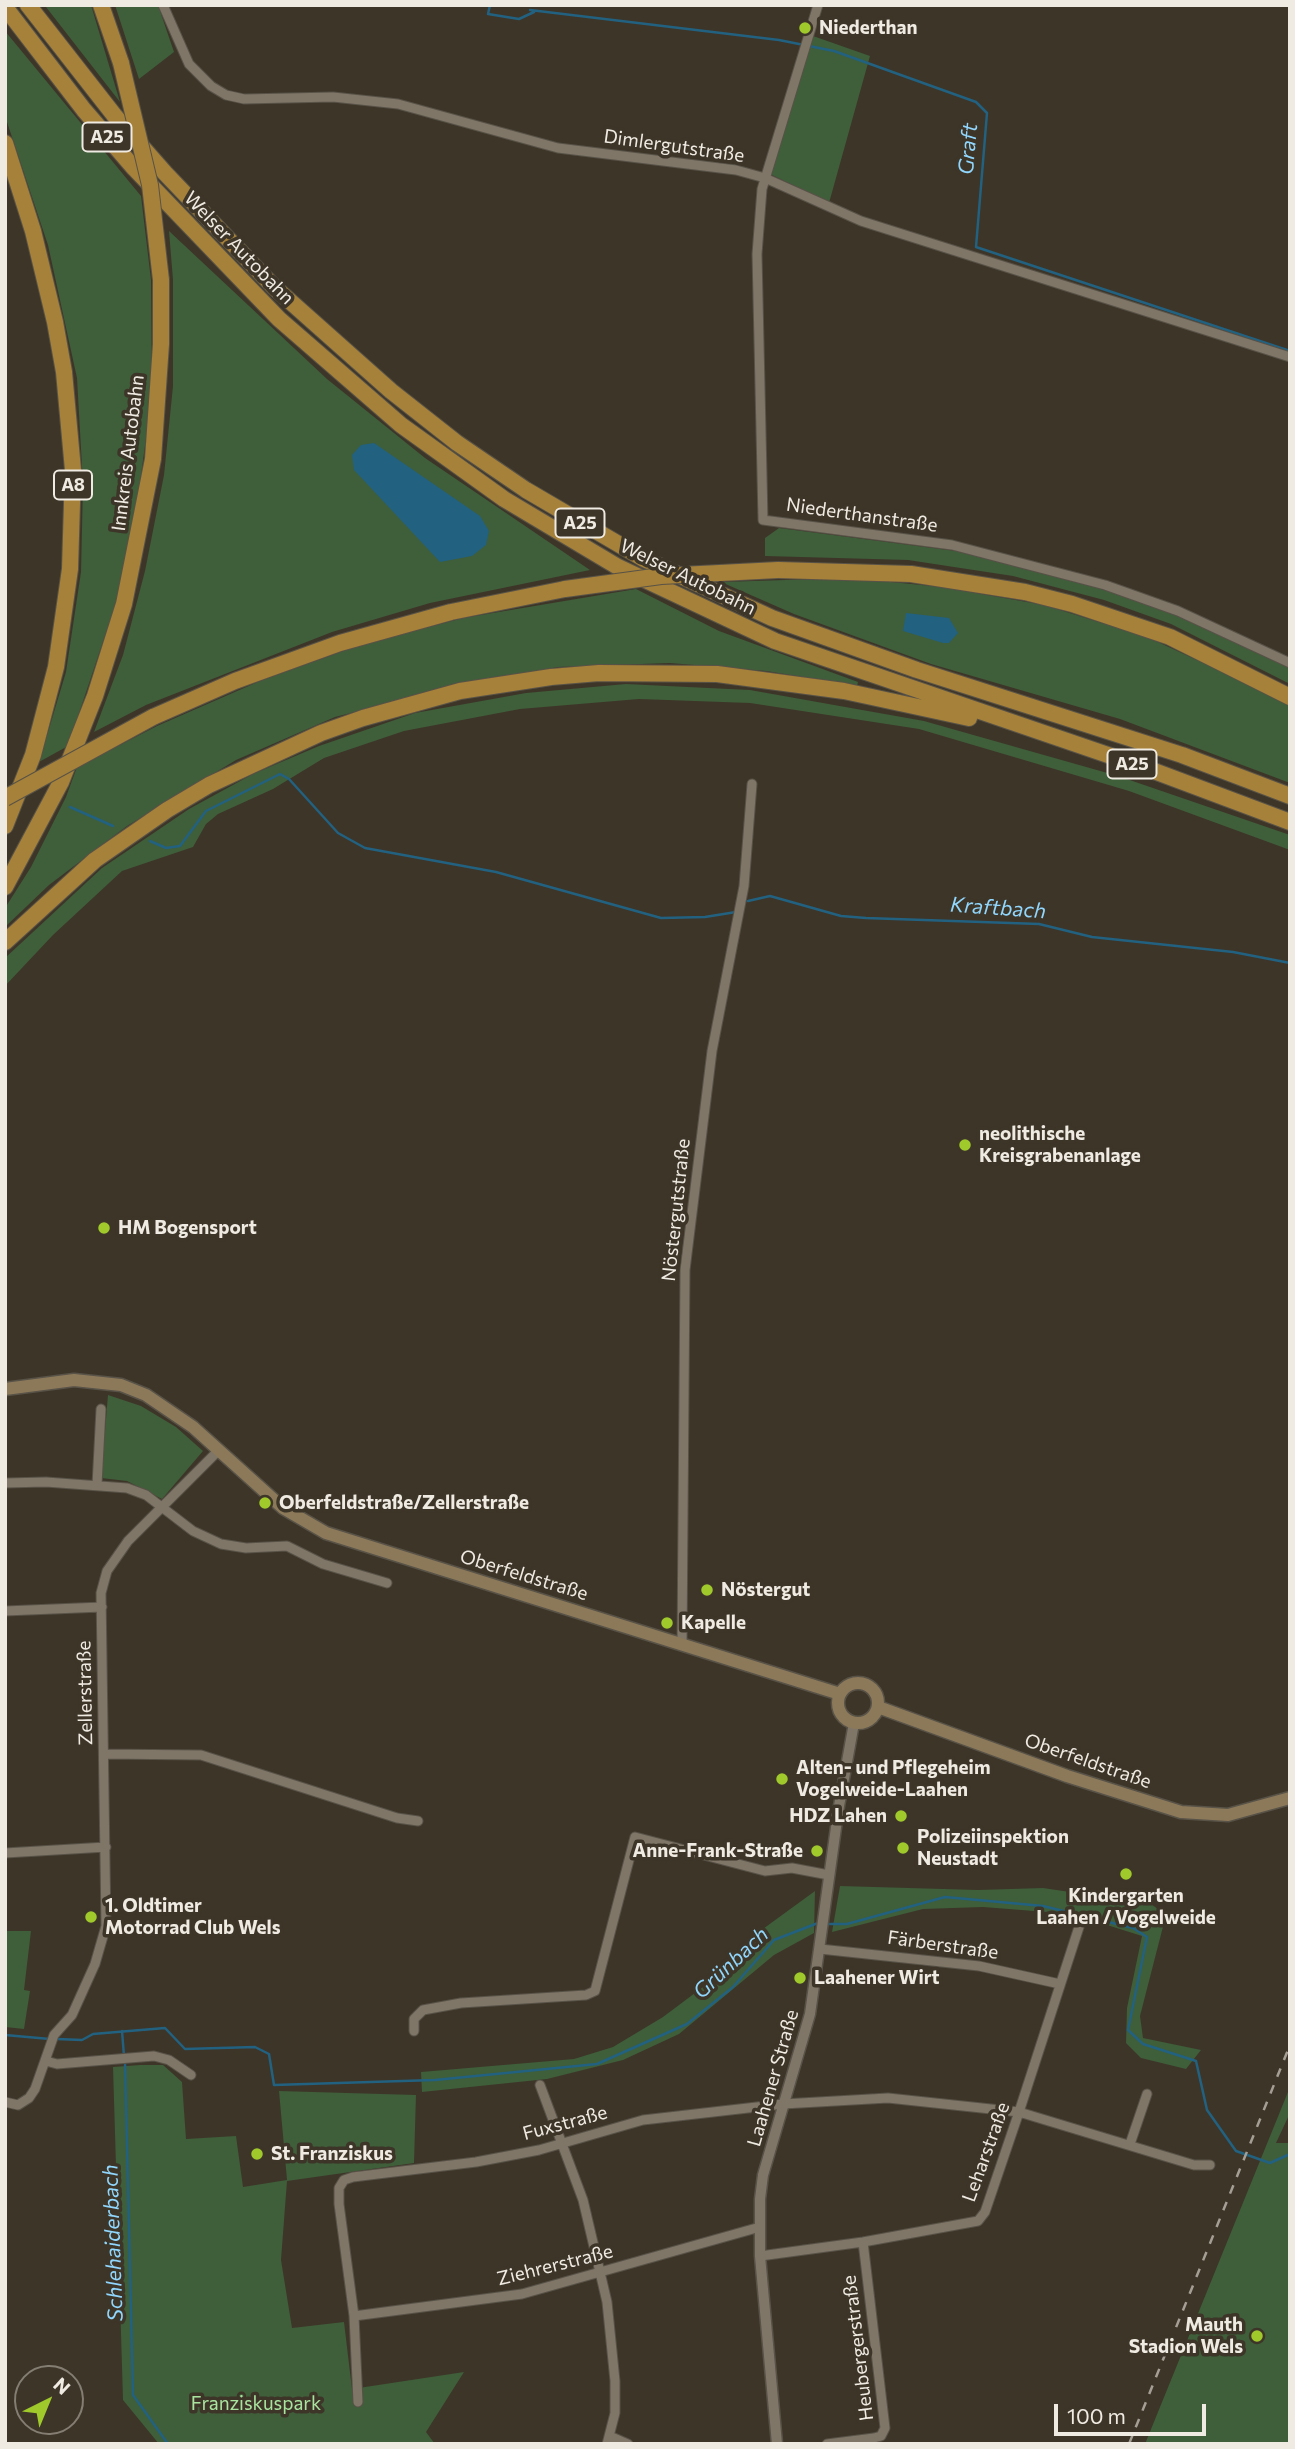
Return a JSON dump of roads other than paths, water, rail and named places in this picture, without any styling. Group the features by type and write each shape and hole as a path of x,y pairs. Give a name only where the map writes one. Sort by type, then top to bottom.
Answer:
{"highway":[{"name":"Welser Autobahn","path":"28,5 165,173 274,287 391,391 457,443 527,490 644,559 772,618 917,670 1182,755 1290,796"},
{"name":"Innkreis Autobahn","path":"5,887 66,770 95,696 124,604 153,458 161,344 161,280 150,185 132,99 101,5"},
{"name":"Welser Autobahn","path":"5,7 84,110 219,260 345,379 452,463 572,541 693,605 775,641 1032,732 1146,768 1290,822"},
{"name":"A8","path":"5,143 33,231 55,322 67,397 73,470 70,569 56,667 33,755 5,826"},
{"path":"5,798 153,717 262,670 353,639 451,612 565,589 661,576 778,570 911,574 1025,592 1072,604 1170,637 1290,697"},
{"path":"5,942 95,860 167,810 209,785 285,747 342,725 460,691 551,677 599,673 716,674 844,691 1032,732"}],"main road":[{"name":"Oberfeldstraße","path":"5,1389 74,1380 121,1385 168,1408 283,1508 326,1533 840,1694 845,1687 862,1683 876,1692 878,1707 1078,1780 1181,1812 1228,1815 1290,1798"},
{"path":"840,1694 840,1712 853,1723 869,1720 878,1707"}],"street":[{"name":"Dimlergutstraße","path":"163,5 189,64 211,86 226,95 244,99 333,97 398,104 558,148 736,170 765,178 861,222 1290,357"},
{"name":"Niederthanstraße","path":"818,5 765,178 757,254 763,520 952,545 1105,585 1178,611 1290,663"},
{"name":"Nöstergutstraße","path":"682,1643 685,1270 712,1051 744,886 752,784"},
{"path":"97,1485 101,1409"},
{"path":"162,1507 219,1450"},
{"path":"5,1483 97,1485 136,1491 193,1531 221,1544 246,1548 287,1546 323,1564 387,1583"},
{"name":"Zellerstraße","path":"5,2102 18,2105 30,2098 54,2035 72,2015 101,1947 108,1903 101,1593 111,1562 162,1507"},
{"path":"5,1611 102,1607"},
{"name":"Laahener Straße","path":"776,2444 760,2256 763,2175 810,2014 853,1723"},
{"path":"104,1754 201,1755 397,1818 418,1821"},
{"path":"414,2031 414,2020 423,2010 461,2003 586,1995 595,1991 635,1837 765,1871 792,1868 829,1875"},
{"path":"5,1853 106,1847"},
{"name":"Leharstraße","path":"760,2256 965,2226 978,2221 985,2212 1020,2112 1080,1924"},
{"name":"Färberstraße","path":"820,1949 979,1966 1060,1984"},
{"path":"46,2061 57,2064 133,2056 169,2060 191,2075"},
{"path":"540,2085 583,2200 601,2274 611,2333 615,2381 610,2440 628,2444"},
{"path":"1130,2144 1147,2094"},
{"name":"Fuxstraße","path":"358,2402 354,2316 339,2204 339,2188 344,2180 476,2162 561,2143 642,2120 783,2104 888,2098 1020,2112 1194,2165 1210,2165"},
{"name":"Ziehrerstraße","path":"354,2316 522,2294 601,2274 760,2227"},
{"name":"Heubergerstraße","path":"827,2444 874,2438 881,2436 885,2428 863,2242"}],"water":[{"path":"374,443 480,516 489,531 486,545 472,556 440,562 354,470 352,455 361,445"},
{"path":"906,613 949,618 958,633 949,643 943,643 903,631"}],"waterway":[{"path":"490,5 488,14 519,19 534,12"},
{"name":"Graft","path":"530,10 779,40 834,51 976,102 987,113 976,247 1290,351"},
{"path":"150,841 166,848 180,846 206,811 280,774 289,779 338,833 365,848 496,872 661,918 705,917 736,912"},
{"path":"70,807 113,826"},
{"name":"Kraftbach","path":"748,901 770,896 841,916 866,918 1039,924 1092,937 1233,952 1290,963"},
{"name":"Grünbach","path":"825,1924 847,1924 945,1897 1043,1906 1133,1928 1147,1937 1128,2030 1143,2044 1196,2061 1207,2110 1236,2151 1270,2163 1290,2154"},
{"name":"Grünbach","path":"57,2039 82,2040 93,2034 165,2028 185,2049 255,2047 269,2054 274,2085 435,2080 597,2064 687,2024 733,1987 774,1940 818,1923"},
{"name":"Schlehaiderbach","path":"122,2031 124,2056"},
{"name":"Grünbach","path":"5,2035 50,2039"},
{"name":"Schlehaiderbach","path":"125,2062 133,2395 168,2444"}],"railway":[{"path":"1129,2444 1290,2045"}],"place":[{"name":"Niederthan","path":"805,28"},
{"name":"neolithische Kreisgrabenanlage","path":"965,1145"},
{"name":"HM Bogensport","path":"104,1228"},
{"name":"Oberfeldstraße/Zellerstraße","path":"265,1503"},
{"name":"Nöstergut","path":"707,1590"},
{"name":"Kapelle","path":"667,1623"},
{"name":"Alten- und Pflegeheim Vogelweide-Laahen","path":"782,1779"},
{"name":"HDZ Lahen","path":"901,1816"},
{"name":"Polizeiinspektion Neustadt","path":"903,1848"},
{"name":"Anne-Frank-Straße","path":"817,1851"},
{"name":"Kindergarten Laahen / Vogelweide","path":"1126,1874"},
{"name":"1. Oldtimer Motorrad Club Wels","path":"91,1917"},
{"name":"Laahener Wirt","path":"800,1978"},
{"name":"St. Franziskus","path":"257,2154"},
{"name":"Mauth Stadion Wels","path":"1257,2336"}],"park label":[{"name":"Franziskuspark","path":"256,2404"}]}
